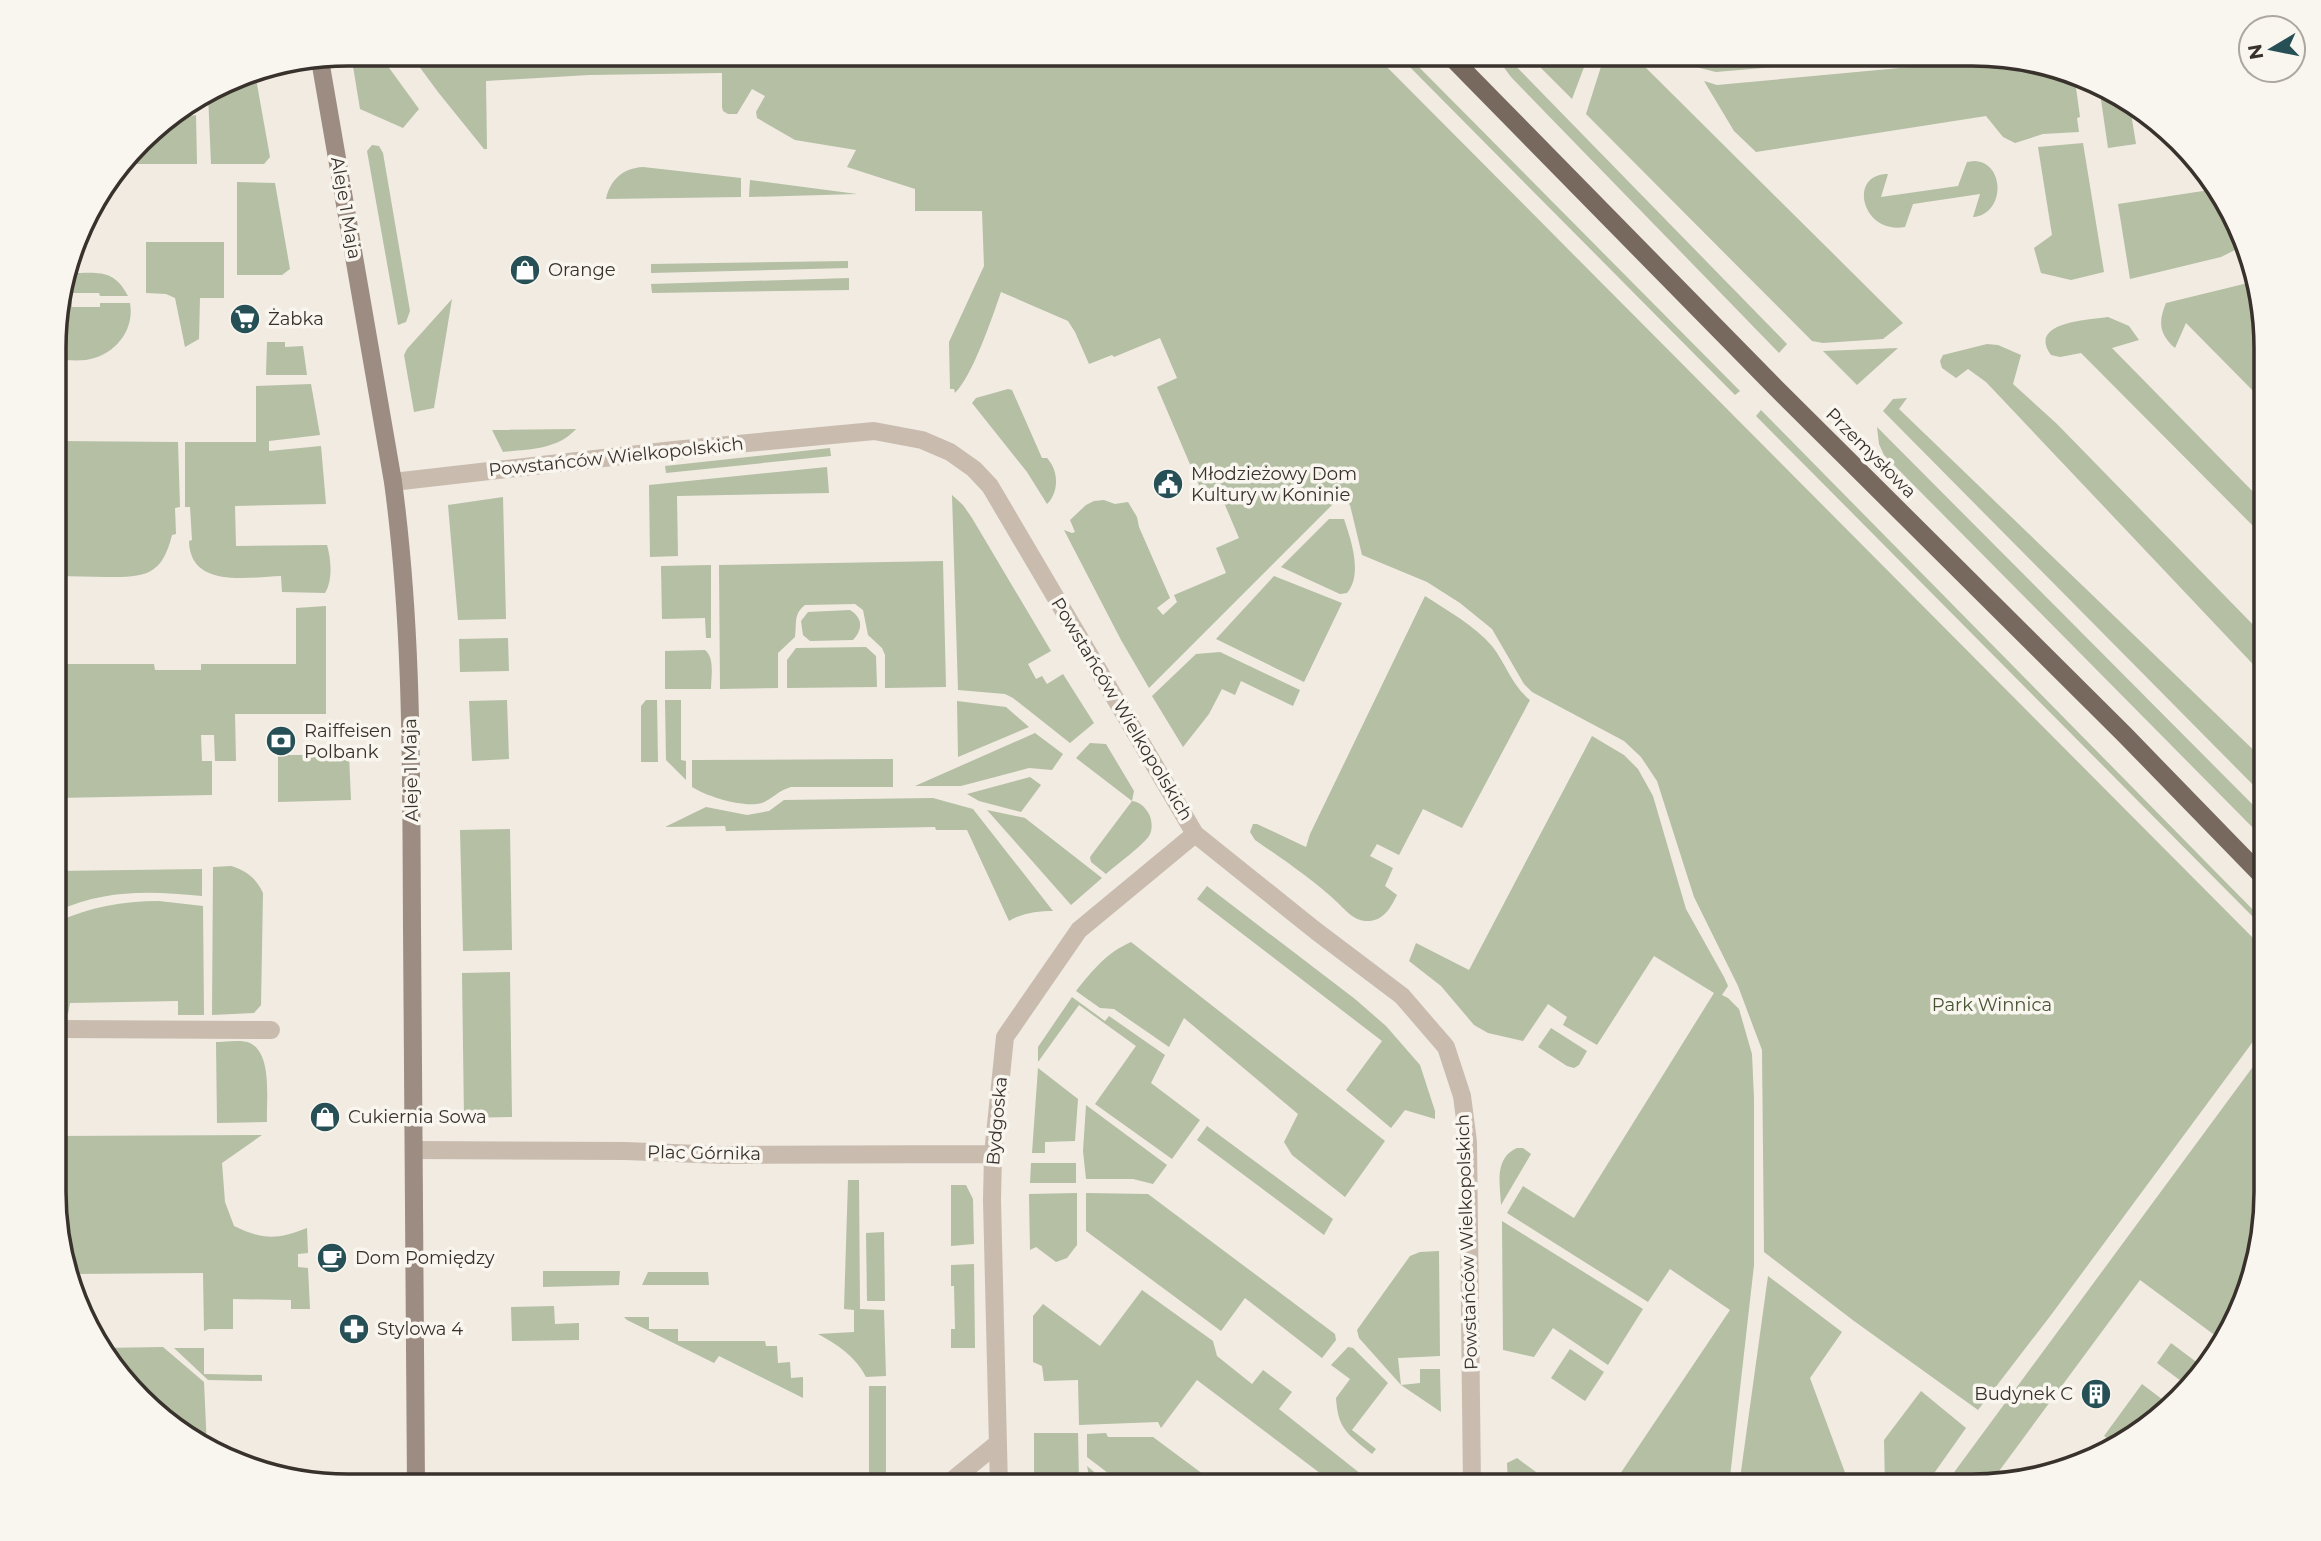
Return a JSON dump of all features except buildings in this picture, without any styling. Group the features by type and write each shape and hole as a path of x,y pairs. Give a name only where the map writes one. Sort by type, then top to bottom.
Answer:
{"main road":[{"name":"Przemysłowa","path":"1460,66 2254,868"}],"street":[{"name":"Aleje 1 Maja","path":"321,68 400,534 410,696 416,1474"},
{"name":"Powstańców Wielkopolskich","path":"393,482 874,430 922,440 950,452 974,468 990,486 1195,834 1315,931 1402,996 1446,1046 1462,1096 1468,1142 1472,1474"},
{"name":"Bydgoska","path":"999,1474 992,1213 993,1154 1005,1037 1079,930 1195,834"},
{"path":"66,1029 271,1030"},
{"name":"Plac Górnika","path":"414,1150 626,1151 721,1155 993,1154"},
{"path":"959,1474 998,1443"}],"green space":[{"path":"353,66 388,66 419,109 403,128 360,109"},
{"name":"Park Winnica","path":"419,66 1386,66 2254,939 2254,1040 1978,1410 1764,1252 1762,1050 1738,986 1694,897 1657,781 1641,757 1624,741 1532,692 1524,684 1492,629 1460,603 1427,582 1362,555 1350,505 1339,498 1149,688 1064,530 1075,532 1070,520 1094,501 1104,500 1115,504 1128,502 1137,517 1170,598 1157,608 1163,615 1177,602 1174,595 1226,573 1216,548 1239,538 1219,491 1204,497 1157,387 1177,378 1160,338 1089,364 1068,321 1001,292 975,360 955,393 954,389 950,389 949,342 984,266 982,211 915,211 915,189 847,167 856,150 795,140 757,118 756,112 765,96 752,89 737,114 728,114 722,107 722,73 589,75 486,81 487,149 484,149"},
{"path":"1409,66 1418,66 1740,391 1735,395"},
{"path":"1503,66 1516,66 1787,344 1779,353"},
{"path":"1539,66 1584,66 1572,99"},
{"path":"1601,66 1644,66 1903,323 1883,339 1823,343 1812,341 1586,114"},
{"path":"1692,66 1786,66 1716,72"},
{"path":"1922,66 2010,69 2046,76 2076,86 2079,132 2043,134 2015,143 2003,137 1986,116 1756,152 1734,131 1704,81 1717,85"},
{"path":"257,82 270,157 264,164 211,164 208,103"},
{"path":"2101,98 2131,116 2136,144 2108,148"},
{"path":"196,115 197,164 135,164 162,136 189,116"},
{"path":"2083,143 2104,272 2071,280 2041,273 2034,248 2052,235 2038,147"},
{"path":"372,145 379,146 383,153 410,311 406,322 398,325 367,151"},
{"path":"1974,161 1992,170 1996,179 1996,199 1984,214 1973,217 1980,194 1913,204 1905,227 1890,227 1878,222 1865,204 1867,183 1875,177 1888,174 1881,197 1958,186 1967,162"},
{"path":"643,167 741,178 741,197 606,199 618,176"},
{"path":"750,180 857,194 749,197"},
{"path":"237,182 275,183 290,269 282,275 237,275"},
{"path":"2206,191 2217,207 2237,249 2221,257 2130,279 2118,204"},
{"path":"146,242 224,242 224,298 200,298 199,339 185,347 175,298 166,294 146,293"},
{"path":"848,261 848,268 651,273 651,264"},
{"path":"77,273 111,276 128,296 100,296 99,293 72,293"},
{"path":"849,278 849,290 652,293 651,284"},
{"path":"2247,283 2254,330 2254,392 2186,323 2175,348 2163,333 2162,316 2166,303"},
{"path":"72,293 72,307 130,303 131,313 126,332 114,348 96,358 66,360"},
{"path":"452,299 434,408 414,412 404,355"},
{"path":"2108,317 2129,326 2139,340 2112,348 2254,493 2254,527 2081,353 2060,357 2051,355 2046,344 2047,336 2053,329 2075,322"},
{"path":"267,342 285,342 285,347 303,346 307,375 266,375"},
{"path":"1987,344 1998,345 2021,355 2013,384 2057,424 2254,626 2254,665 1986,382 1968,369 1956,378 1942,368 1940,361 1943,355"},
{"path":"1898,348 1857,385 1823,351"},
{"path":"311,384 320,435 269,441 269,451 321,446 326,504 235,506 236,546 327,545 331,569 325,593 282,592 281,576 223,577 199,567 192,556 189,541 192,540 190,507 185,507 185,442 256,442 256,386"},
{"path":"1012,390 1042,458 1047,458 1054,469 1054,494 1047,504 1027,472 972,403 976,398"},
{"path":"1907,398 1899,409 2254,750 2254,786 1883,411 1893,399"},
{"path":"1761,410 2254,911 2254,918 1756,416"},
{"path":"1877,427 2254,806 2254,829 1884,455 1879,444"},
{"path":"576,429 551,445 503,452 492,430"},
{"path":"66,441 178,442 180,507 175,508 176,534 172,535 163,559 142,575 66,576"},
{"path":"830,448 831,456 666,473 665,466"},
{"path":"827,467 829,493 677,496 678,556 650,557 649,485"},
{"path":"952,495 972,518 1051,651 1028,664 1036,679 1042,676 1047,684 1063,674 1094,723 1070,743 1005,694 958,690"},
{"path":"503,497 506,619 458,620 448,505"},
{"path":"1329,519 1344,519 1352,547 1355,567 1352,585 1347,593 1340,594 1281,567"},
{"path":"943,561 946,687 885,688 885,655 882,648 868,635 863,610 855,604 805,605 801,608 796,620 795,637 778,653 778,688 720,689 719,565"},
{"path":"711,565 711,638 706,638 705,618 662,619 661,566"},
{"path":"1274,576 1342,603 1304,682 1216,639"},
{"path":"1425,596 1485,638 1518,688 1530,700 1462,828 1423,809 1399,855 1377,844 1370,856 1393,868 1385,886 1397,895 1389,910 1381,917 1365,921 1350,915 1308,878 1255,840 1250,832 1253,824 1257,824 1306,847"},
{"path":"326,606 326,714 235,714 236,761 215,761 214,735 201,735 202,761 212,761 212,795 66,798 66,664 154,664 155,670 201,670 201,664 296,664 296,608"},
{"path":"850,610 860,624 859,632 853,640 810,641 803,635 801,621 808,612"},
{"path":"508,638 509,671 460,672 459,639"},
{"path":"866,647 876,656 877,687 787,688 787,660 796,648"},
{"path":"705,650 711,663 711,689 665,689 665,651"},
{"path":"1220,652 1300,690 1293,706 1241,681 1235,695 1222,689 1209,714 1183,747 1152,696 1196,654"},
{"path":"507,700 509,759 472,761 469,701"},
{"path":"646,700 657,700 658,762 641,762 641,706"},
{"path":"665,700 681,700 681,760 686,761 686,780 666,760"},
{"path":"957,701 1006,707 1029,727 958,757"},
{"path":"1035,733 1063,754 1052,770 1029,768 961,786 915,786"},
{"path":"1592,736 1624,755 1638,769 1653,796 1686,909 1728,986 1722,995 1739,1009 1752,1054 1754,1265 1730,1474 1620,1474 1730,1310 1670,1269 1648,1302 1507,1213 1523,1186 1574,1218 1714,993 1654,956 1597,1045 1563,1025 1567,1017 1548,1004 1523,1041 1488,1033 1474,1025 1441,986 1409,961 1416,943 1469,970"},
{"path":"1090,743 1106,744 1134,791 1132,801 1076,758"},
{"path":"278,755 349,755 351,800 278,802"},
{"path":"893,759 893,787 791,787 762,803 746,804 726,801 692,787 692,760"},
{"path":"1030,777 1041,785 1021,812 979,801 967,794"},
{"path":"933,798 973,809 1053,911 1030,913 1009,921 967,830 936,830 935,827 726,831 725,826 665,827 706,807 747,815 769,811 784,800"},
{"path":"1132,801 1142,805 1149,814 1152,825 1150,834 1106,874 1091,862 1090,857"},
{"path":"987,810 1025,818 1102,878 1071,905"},
{"path":"510,829 512,950 463,951 460,830"},
{"path":"231,866 250,876 263,893 261,1005 254,1013 212,1015 213,867"},
{"path":"202,869 202,896 128,893 93,899 66,908 66,871"},
{"path":"1207,886 1355,999 1386,1026 1420,1065 1435,1111 1435,1119 1405,1110 1391,1128 1346,1090 1382,1041 1197,899"},
{"path":"159,901 203,906 204,1015 178,1015 178,1001 70,1003 66,1014 66,918 106,906"},
{"path":"1131,942 1385,1141 1345,1197 1292,1155 1284,1142 1298,1114 1184,1018 1169,1047 1114,1009 1100,1008 1076,991 1107,957"},
{"path":"510,972 512,1117 464,1118 462,973"},
{"path":"1072,997 1105,1021 1109,1016 1165,1055 1151,1083 1200,1120 1172,1159 1095,1104 1136,1046 1079,1005 1038,1062 1038,1047"},
{"path":"1551,1028 1587,1051 1579,1065 1574,1068 1567,1066 1538,1047"},
{"path":"216,1042 246,1042 257,1049 262,1057 267,1079 267,1122 217,1123"},
{"path":"2254,1065 2252,1230 2240,1283 2216,1336 2140,1280 1997,1473 1953,1474"},
{"path":"1038,1068 1078,1099 1075,1141 1045,1142 1045,1153 1032,1153"},
{"path":"1086,1105 1167,1165 1153,1184 1133,1179 1086,1179 1083,1151"},
{"path":"1207,1126 1333,1219 1324,1235 1197,1140"},
{"path":"262,1135 222,1163 225,1202 234,1226 253,1234 270,1237 307,1228 308,1253 298,1254 298,1267 308,1268 310,1309 291,1309 291,1300 233,1299 233,1329 204,1331 203,1273 78,1274 67,1211 66,1136"},
{"path":"1517,1148 1523,1148 1531,1154 1501,1205 1500,1172 1505,1158"},
{"path":"1031,1163 1076,1163 1076,1183 1030,1183"},
{"path":"848,1180 859,1180 860,1309 884,1310 886,1376 866,1377 857,1363 845,1352 818,1334 854,1332 854,1310 844,1309"},
{"path":"951,1185 966,1185 973,1199 974,1244 951,1246"},
{"path":"1077,1193 1077,1245 1067,1258 1056,1262 1036,1247 1030,1250 1029,1194"},
{"path":"1086,1193 1148,1194 1335,1334 1336,1340 1322,1358 1245,1298 1221,1331 1086,1231"},
{"path":"1502,1221 1643,1309 1608,1365 1553,1328 1534,1357 1503,1350"},
{"path":"884,1232 885,1301 867,1301 866,1233"},
{"path":"1439,1251 1440,1356 1398,1358 1401,1385 1359,1338 1357,1330 1410,1256 1420,1252"},
{"path":"974,1264 975,1348 951,1348 951,1329 955,1329 951,1265"},
{"path":"543,1271 620,1271 619,1285 543,1287"},
{"path":"648,1272 708,1272 709,1285 642,1285"},
{"path":"1768,1276 1842,1332 1810,1378 1846,1474 1741,1474"},
{"path":"1142,1290 1213,1341 1217,1356 1252,1384 1263,1370 1292,1392 1279,1409 1361,1474 1321,1474 1197,1380 1161,1428 1158,1422 1079,1425 1078,1380 1044,1381 1042,1366 1033,1362 1033,1316 1043,1304 1100,1346"},
{"path":"554,1306 555,1324 579,1323 579,1340 512,1341 511,1307"},
{"path":"624,1317 649,1317 649,1329 678,1329 678,1341 765,1341 766,1346 777,1346 778,1363 790,1362 791,1378 803,1377 803,1398 719,1356 714,1363"},
{"path":"2171,1343 2197,1363 2182,1382 2157,1363"},
{"path":"163,1347 204,1382 206,1437 162,1405 136,1379 113,1348"},
{"path":"1348,1347 1353,1348 1388,1383 1352,1430 1376,1449 1372,1454 1342,1425 1337,1409 1336,1398 1350,1379 1331,1365"},
{"path":"174,1348 204,1348 204,1374 262,1375 262,1381 208,1380"},
{"path":"1570,1349 1604,1372 1585,1401 1551,1378"},
{"path":"1420,1369 1440,1369 1441,1412 1401,1385 1420,1383"},
{"path":"2142,1384 2164,1400 2114,1437 2109,1439 2104,1436"},
{"path":"869,1386 886,1386 886,1474 869,1474"},
{"path":"1921,1391 1966,1428 1933,1474 1885,1474 1884,1440"},
{"path":"1034,1433 1078,1433 1079,1474 1034,1474"},
{"path":"1087,1434 1153,1437 1203,1474 1109,1474 1087,1457"},
{"path":"1517,1458 1536,1472 1507,1474 1507,1463"},
{"path":"1087,1466 1097,1474 1089,1474"}],"place":[{"name":"Orange","path":"525,270"},
{"name":"Żabka","path":"245,319"},
{"name":"Młodzieżowy Dom Kultury w Koninie","path":"1168,484"},
{"name":"Raiffeisen Polbank","path":"281,741"},
{"name":"Cukiernia Sowa","path":"325,1117"},
{"name":"Dom Pomiędzy","path":"332,1258"},
{"name":"Stylowa 4","path":"354,1329"},
{"name":"Budynek C","path":"2096,1394"}]}
